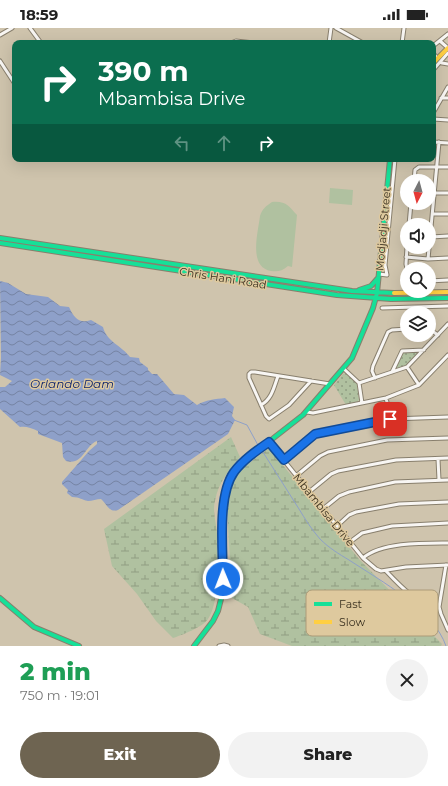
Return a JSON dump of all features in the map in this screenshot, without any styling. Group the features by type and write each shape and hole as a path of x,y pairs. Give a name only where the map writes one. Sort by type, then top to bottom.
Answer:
{"main road":[{"path":"438,58 448,48"},
{"name":"Modjadji Street","path":"376,298 390,175 390,162"},
{"name":"Chris Hani Road","path":"0,238 357,291 377,293 448,292"},
{"name":"Chris Hani Road","path":"0,243 337,295 376,298 448,298"},
{"path":"61,253 62,247"},
{"path":"357,291 368,288 378,276"},
{"path":"194,646 212,624 218,612 221,601 223,588 223,506 228,482 234,472 245,460 307,412 344,369 354,355 376,298"},
{"path":"0,598 34,627 77,646"}],"street":[{"path":"0,35 12,28"},
{"path":"30,28 38,40"},
{"path":"329,40 331,28"},
{"path":"336,28 358,40"},
{"path":"402,40 404,28"},
{"path":"436,44 448,34"},
{"path":"440,41 448,48"},
{"path":"436,67 448,53"},
{"path":"0,61 12,79"},
{"path":"442,63 448,64"},
{"path":"436,107 448,87"},
{"path":"441,98 448,98"},
{"path":"436,119 448,120"},
{"path":"436,176 439,142 448,143"},
{"path":"378,276 387,275 385,265 390,175 394,162"},
{"path":"415,174 415,170 419,167 448,167"},
{"path":"436,193 448,193"},
{"path":"433,210 433,218"},
{"path":"433,214 448,214"},
{"path":"436,236 448,236"},
{"path":"406,254 406,262"},
{"path":"428,259 429,254"},
{"path":"406,257 428,259 448,258"},
{"path":"436,281 448,280"},
{"path":"382,308 448,306"},
{"path":"359,383 407,367 448,324"},
{"path":"375,378 372,371 373,366 388,332 400,329"},
{"path":"392,372 402,351 424,350"},
{"path":"307,412 313,413 386,398 419,385 448,355"},
{"path":"407,367 419,385"},
{"path":"344,369 359,383 362,403"},
{"path":"311,381 289,405 271,418 266,416 249,378 249,373 255,372 331,384"},
{"path":"261,405 268,400 278,376"},
{"path":"273,391 277,392"},
{"path":"386,398 390,419"},
{"path":"284,460 315,434 390,419 448,417"},
{"path":"296,476 328,452 387,440 448,438"},
{"name":"Mbambisa Drive","path":"269,442 363,558 376,569 386,571"},
{"path":"309,492 331,474 338,471 396,460 448,458"},
{"path":"438,459 439,480"},
{"path":"323,509 339,496 349,492 391,483 448,480"},
{"path":"337,526 356,512 400,504 448,502"},
{"path":"350,542 362,533 392,526 448,523"},
{"path":"363,558 371,552 391,547 409,544 448,543"},
{"path":"386,571 406,567 447,565 439,608 448,630"},
{"path":"386,571 405,590"},
{"path":"219,646 228,646"}],"green space":[{"path":"330,188 353,190 352,205 329,203"},
{"path":"272,202 284,203 297,215 292,267 288,266 282,270 276,271 271,271 264,268 259,263 256,248 260,216 264,208"},
{"path":"418,351 419,354 408,365 397,369 396,367 403,352"},
{"path":"346,373 357,383 359,400 356,403 346,405 334,385 343,374"},
{"path":"231,437 240,457 221,483 216,494 214,505 217,531 218,566 215,602 208,619 202,625 173,638 156,621 137,594 112,566 104,529"},
{"path":"269,448 359,559 389,590 306,590 306,636 434,636 442,644 441,646 292,646 260,634 248,607 232,598 227,505 229,490 239,471"}],"water":[{"name":"Orlando Dam","path":"0,281 8,283 26,294 48,297 60,306 69,307 75,317 80,321 91,320 103,327 107,336 111,340 130,357 139,358 140,362 148,368 152,374 157,374 174,394 184,395 197,405 214,399 225,398 234,407 232,416 235,420 228,434 118,510 115,511 110,509 101,499 88,501 77,497 72,497 67,493 68,490 62,482 97,444 97,441 93,443 76,461 66,461 63,457 62,443 38,434 38,431 33,429 20,427 0,409 0,387 5,387 12,381 0,375"}],"waterway":[{"path":"234,420 247,425 259,447"},
{"path":"261,449 306,521 320,539 334,551 395,590"},
{"path":"438,630 446,646"}],"traffic: fast":[{"path":"194,646 213,621 218,611 222,595 222,507 225,490 231,476 248,458 303,415 352,358 373,308 377,293 390,162"},
{"path":"0,238 352,291 394,293"},
{"path":"0,243 337,295 391,299 448,298"},
{"path":"359,290 371,286 378,278"},
{"path":"0,598 34,627 79,646"}],"traffic: slow":[{"path":"436,60 448,48"},
{"path":"394,293 448,292"}],"route":[{"path":"223,579 222,510 224,496 231,476 240,465 269,442 284,460 315,434 390,419"}]}
